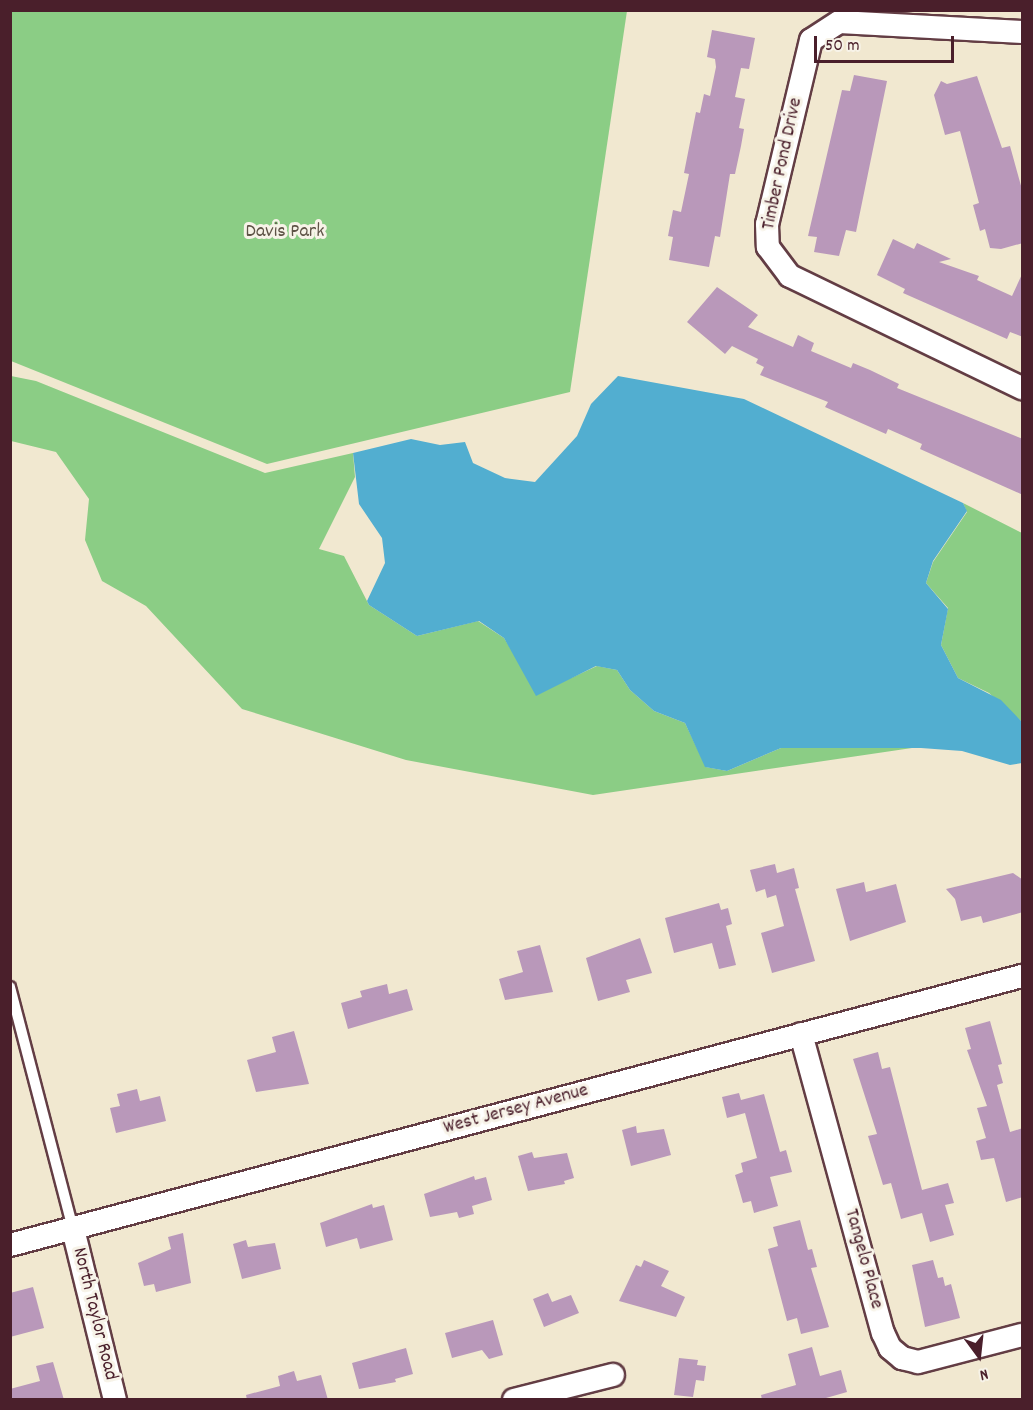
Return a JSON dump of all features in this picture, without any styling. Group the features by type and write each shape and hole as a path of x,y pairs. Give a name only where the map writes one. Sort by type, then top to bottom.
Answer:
{"street":[{"name":"Timber Pond Drive","path":"1023,32 839,22 811,40 767,224 768,247 790,276 1023,388"},
{"name":"West Jersey Avenue","path":"10,1245 1023,976"},
{"name":"Tangelo Place","path":"801,1034 890,1348 902,1358 918,1362 1023,1335"},
{"name":"North Taylor Road","path":"73,1228 115,1400"},
{"path":"514,1400 613,1375"}],"lane":[{"path":"10,987 73,1228"}],"green space":[{"name":"Davis Park","path":"10,11 627,11 570,392 267,464 11,361"},
{"path":"11,376 36,381 265,473 353,453 355,477 319,549 344,556 369,605 417,636 478,621 504,638 518,661 571,678 597,666 617,670 630,690 654,711 685,723 706,767 727,771 781,748 912,748 593,795 406,760 242,709 146,606 102,581 85,540 89,499 56,452 11,441"},
{"path":"963,503 1022,533 1022,722 989,693 958,678 941,645 948,608 926,583 933,562 967,512"}],"water":[{"path":"618,376 744,399 963,503 967,511 933,561 926,583 948,609 941,645 958,678 1001,700 1022,722 1022,763 1010,765 962,751 921,748 781,748 727,771 705,767 685,723 654,711 630,690 617,670 596,666 536,696 504,638 479,621 417,636 369,605 367,601 385,563 382,538 359,504 353,453 411,439 440,445 465,442 473,463 505,478 535,482 577,436 591,404"}],"building":[{"path":"712,30 755,38 749,69 741,68 735,97 745,99 739,128 744,129 735,174 730,174 720,237 715,236 709,267 669,260 673,237 668,236 673,210 681,212 689,174 684,173 696,112 700,113 704,94 710,96 716,67 715,59 707,57"},
{"path":"854,75 887,81 856,232 846,230 839,256 814,252 817,237 808,236 842,90 850,91"},
{"path":"977,76 1002,148 1010,146 1023,193 1023,243 1001,249 990,248 985,229 980,231 973,205 979,203 960,131 945,135 934,95 941,81 947,84"},
{"path":"893,239 914,249 917,243 951,259 939,262 979,276 977,280 1012,296 1023,272 1023,337 1010,332 1007,339 903,293 905,289 877,275"},
{"path":"717,287 758,315 748,327 793,347 798,335 814,343 811,351 851,368 853,363 870,370 899,384 897,388 1023,439 1023,495 920,449 922,444 888,429 886,434 825,407 828,402 760,375 764,367 756,363 758,359 732,346 725,354 687,322"},
{"path":"775,864 777,873 794,868 799,888 795,889 815,961 772,973 761,933 784,926 776,895 767,898 765,889 756,892 750,870"},
{"path":"1013,873 1023,880 1023,912 983,923 981,916 961,921 955,899 946,889"},
{"path":"864,882 866,892 896,884 906,922 850,941 836,889"},
{"path":"719,903 721,910 728,908 732,924 726,926 736,965 719,969 712,943 674,953 665,918"},
{"path":"640,938 652,973 626,980 630,992 598,1001 586,958"},
{"path":"540,945 553,992 505,1000 499,979 523,972 517,951"},
{"path":"387,984 389,994 407,989 413,1010 348,1029 341,1003 362,997 360,991"},
{"path":"990,1021 1002,1064 998,1065 1003,1083 997,1085 1010,1132 1023,1128 1023,1197 1006,1202 994,1158 981,1160 976,1141 986,1138 977,1108 987,1106 967,1050 971,1049 965,1028"},
{"path":"294,1031 309,1084 256,1092 247,1060 276,1052 272,1037"},
{"path":"878,1052 882,1069 890,1067 922,1190 948,1183 954,1203 945,1205 954,1235 930,1242 922,1213 901,1219 891,1183 883,1185 868,1136 877,1134 853,1059"},
{"path":"137,1089 140,1101 160,1096 166,1121 116,1133 110,1108 120,1106 117,1094"},
{"path":"739,1093 741,1100 764,1094 780,1152 786,1150 792,1172 770,1177 778,1206 754,1213 751,1201 743,1203 735,1175 743,1172 741,1163 757,1158 745,1113 727,1118 722,1097"},
{"path":"636,1126 637,1133 664,1129 671,1155 631,1166 622,1130"},
{"path":"532,1152 534,1158 567,1153 574,1178 564,1181 565,1184 528,1191 518,1156"},
{"path":"474,1176 475,1180 486,1177 492,1200 472,1206 474,1214 459,1218 457,1212 430,1217 424,1194"},
{"path":"372,1204 373,1208 384,1205 393,1240 360,1249 357,1238 326,1247 320,1223"},
{"path":"800,1220 808,1250 812,1249 817,1267 811,1268 829,1327 801,1334 797,1318 787,1321 768,1249 778,1246 773,1227"},
{"path":"183,1233 191,1283 156,1292 154,1284 144,1286 138,1263 171,1249 168,1237"},
{"path":"246,1240 248,1247 275,1243 281,1269 242,1279 233,1244"},
{"path":"644,1260 669,1271 661,1286 685,1297 676,1317 619,1301 636,1265 641,1267"},
{"path":"933,1260 938,1278 943,1277 945,1286 951,1284 960,1318 925,1327 912,1265"},
{"path":"33,1287 44,1328 10,1337 10,1293"},
{"path":"548,1293 552,1302 571,1295 579,1313 544,1327 533,1299"},
{"path":"493,1320 503,1355 489,1359 482,1350 452,1358 445,1333"},
{"path":"812,1347 820,1376 841,1370 847,1392 819,1400 762,1400 761,1395 796,1385 788,1354"},
{"path":"406,1348 413,1374 395,1379 396,1382 359,1389 352,1363"},
{"path":"679,1358 698,1360 697,1365 706,1366 704,1381 696,1380 693,1397 674,1395"},
{"path":"53,1362 64,1400 10,1400 10,1389 40,1381 36,1366"},
{"path":"294,1371 297,1381 321,1375 328,1400 247,1400 246,1395 280,1386 278,1376"}]}
